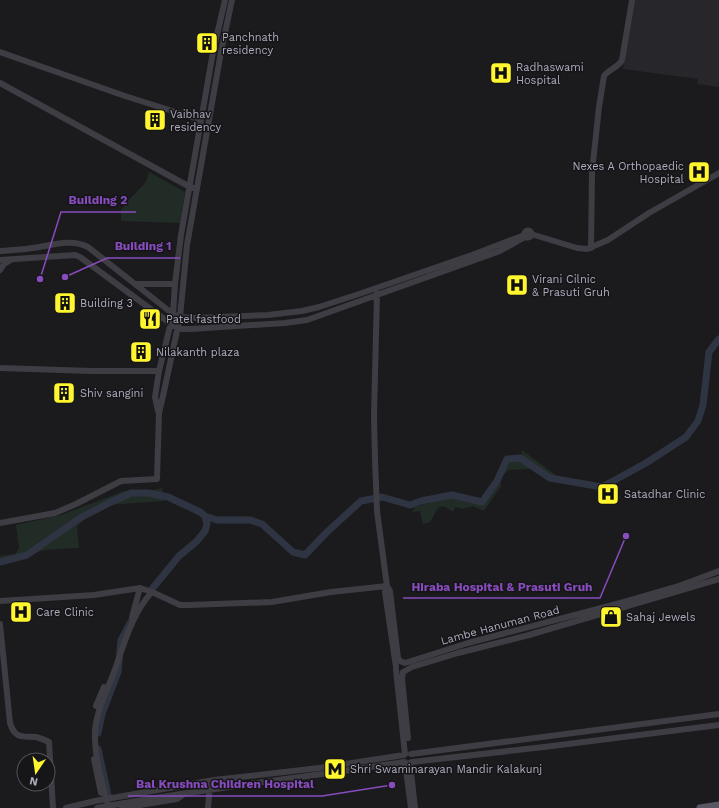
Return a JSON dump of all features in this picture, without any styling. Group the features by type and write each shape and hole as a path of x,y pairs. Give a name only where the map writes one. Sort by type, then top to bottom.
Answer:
{"main road":[{"path":"700,808 719,805"}],"street":[{"path":"0,522 55,512 76,504 121,481 157,479 159,413 164,396 180,317 201,120 213,52 225,0"},
{"path":"159,413 155,397 159,371 173,314 181,235 193,188 232,0"},
{"path":"591,248 592,172 600,99 604,76 607,72 620,64 622,60 632,0"},
{"path":"0,52 201,120"},
{"path":"0,83 193,188"},
{"path":"0,260 75,255 80,257 170,324 178,327 191,329 285,323 307,320 377,295 419,276 527,235 577,248 591,248 608,240 649,213 719,172"},
{"path":"0,251 70,242 85,245 173,314 180,317 195,318 283,314 319,306 419,276"},
{"path":"80,257 85,245"},
{"path":"0,270 4,264 11,260"},
{"path":"135,284 175,284"},
{"path":"375,288 377,295 375,322 374,416 377,512 387,586 390,591 398,658 406,666 402,679 411,808"},
{"path":"0,368 92,371 159,371"},
{"name":"Lambe Hanuman Road","path":"402,662 407,662 468,643 624,602 719,571"},
{"path":"396,668 400,672 404,671 412,667 458,653 529,636 719,579"},
{"path":"0,601 94,595 140,588 180,605 189,605 281,601 331,592 387,586"},
{"path":"387,586 385,592 415,808"},
{"path":"106,808 98,783 93,754 92,731 97,703 135,609 140,588"},
{"path":"109,808 96,750 96,730 101,704 136,615 145,599 152,592"},
{"path":"0,624 10,723 12,729 18,736 24,738 38,737 49,742 53,808"},
{"path":"396,668 397,664 402,662"},
{"path":"97,808 210,789 331,773 408,758 719,714"},
{"path":"638,725 639,735"},
{"path":"66,808 95,801 210,781 408,758 544,748 719,725"},
{"path":"330,766 331,773"},
{"path":"208,808 210,781"},
{"path":"122,808 177,799 186,793"}],"shaded area":[{"path":"633,0 719,0 719,87 697,84 698,79 623,69"},
{"path":"149,172 185,192 180,223 121,221 121,211 125,204 146,182"},
{"path":"522,450 557,476 554,479 521,457"},
{"path":"520,460 530,466 529,469 509,470 500,478 501,486 484,511 473,506 463,509 455,507 453,512 443,506 438,508 430,522 423,524 420,511 413,512 414,507 449,498 481,505 490,495 502,470 510,461"},
{"path":"162,488 164,501 107,505 85,519 77,526 79,548 44,550 0,564 0,556 15,554 19,548 16,525 61,515 124,491 153,490"}],"waterway":[{"path":"205,516 217,520 250,520 262,524 293,552 305,555 327,532 361,501 382,497 410,505 421,501 452,495 482,502 497,481 507,459 520,458 550,478 602,487 646,463 686,437 698,421 703,405 709,352 719,339"},
{"path":"0,562 27,555 80,518 111,502 131,493 148,493 168,497 200,512 205,516 207,524 205,531 197,541 179,556 152,589"},
{"path":"98,733 102,714 118,672 121,640 133,618"},
{"path":"98,749 108,795"}],"place":[{"name":"Panchnath residency","path":"207,43"},
{"name":"Radhaswami Hospital","path":"501,73"},
{"name":"Vaibhav residency","path":"155,120"},
{"name":"Nexes A Orthopaedic Hospital","path":"699,172"},
{"name":"Building 1","path":"65,277"},
{"name":"Building 2","path":"40,279"},
{"name":"Virani Cilnic & Prasuti Gruh","path":"517,285"},
{"name":"Building 3","path":"65,303"},
{"name":"Patel fastfood","path":"150,319"},
{"name":"Nilakanth plaza","path":"141,352"},
{"name":"Shiv sangini","path":"64,393"},
{"name":"Satadhar Clinic","path":"608,494"},
{"name":"Hiraba Hospital & Prasuti Gruh","path":"626,536"},
{"name":"Care Clinic","path":"21,612"},
{"name":"Sahaj Jewels","path":"611,617"},
{"name":"Shri Swaminarayan Mandir Kalakunj","path":"335,769"},
{"name":"Bal Krushna Children Hospital","path":"392,785"}]}
